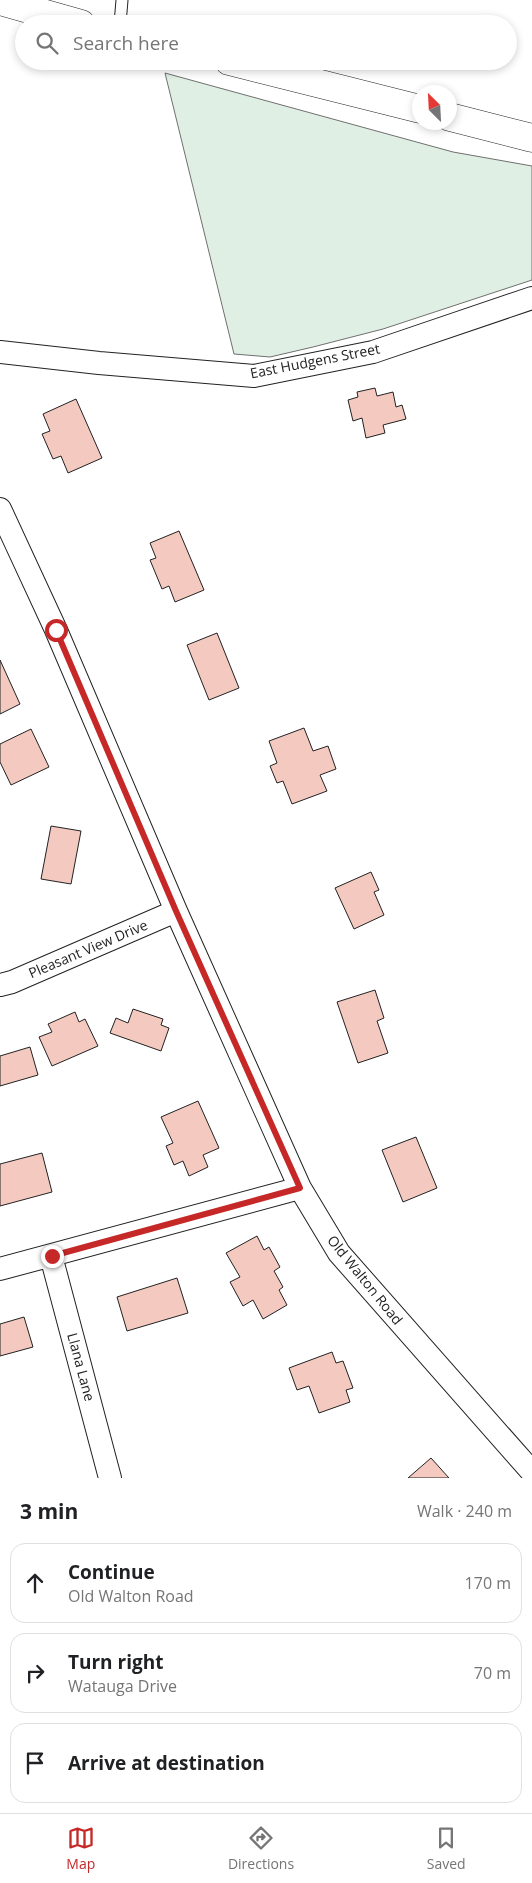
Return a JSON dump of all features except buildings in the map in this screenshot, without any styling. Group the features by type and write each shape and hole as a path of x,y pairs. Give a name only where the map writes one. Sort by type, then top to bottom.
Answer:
{"main road":[{"path":"0,1 49,15"},
{"path":"265,70 412,107"},
{"path":"457,119 532,138"}],"street":[{"name":"East Hudgens Street","path":"0,352 99,363 254,376 373,352 532,298"},
{"name":"Old Walton Road","path":"0,510 56,630 176,911 300,1188 339,1253 532,1472"},
{"name":"Pleasant View Drive","path":"0,985 12,982 176,911"},
{"path":"0,1269 300,1188"},
{"name":"Llana Lane","path":"52,1256 110,1478"}],"lane":[{"path":"121,15 122,0"}],"green space":[{"path":"165,73 453,152 532,166 532,280 383,329 313,347 270,357 234,354"}],"route":[{"path":"52,1256 300,1188 176,911 56,630"}]}
